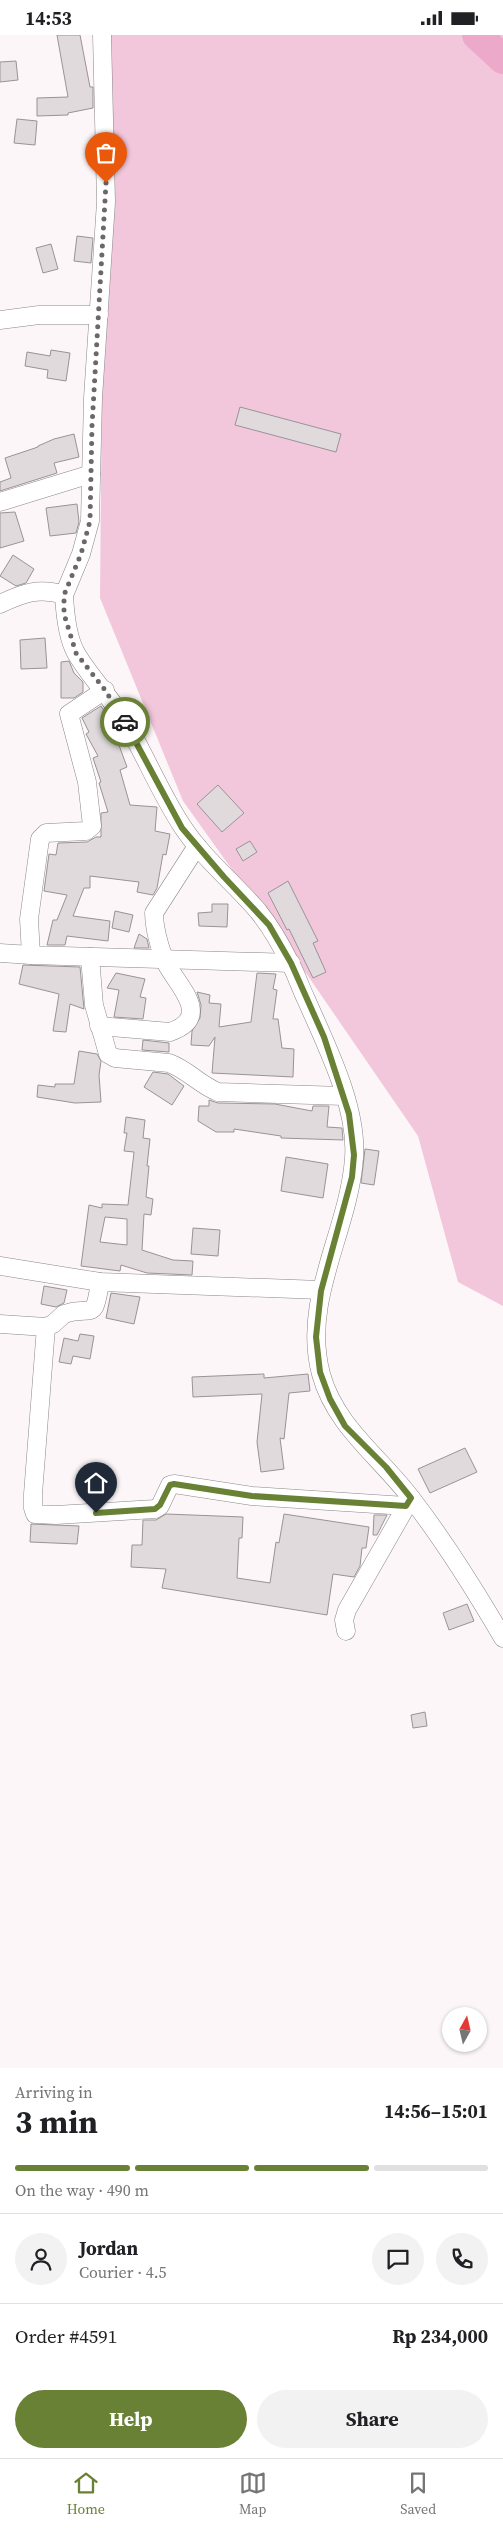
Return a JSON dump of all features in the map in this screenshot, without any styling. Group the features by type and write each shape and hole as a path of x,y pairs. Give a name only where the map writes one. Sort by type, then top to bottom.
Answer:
{"street":[{"path":"102,35 106,202 90,521 81,554 64,595 64,614 76,653 105,690 124,719 182,828 269,925 291,963 324,1037 344,1096 354,1137 353,1170 321,1291 316,1337 320,1372 330,1399 345,1426 386,1467 409,1502 470,1582 503,1638"},
{"path":"0,320 39,315 99,315"},
{"path":"0,502 91,474"},
{"path":"0,604 33,591 49,591 64,595"},
{"path":"31,955 29,919 40,839 46,833 86,831 92,826 87,782 69,714 105,690"},
{"path":"100,1026 170,1032 184,1024 189,1016 190,1004 183,987 165,961 154,922 154,913 197,846"},
{"path":"0,953 165,961 291,963"},
{"path":"90,957 94,1005 108,1054 116,1058 178,1066 208,1088 218,1092 344,1096"},
{"path":"0,1266 18,1271 100,1282 321,1291"},
{"path":"0,1324 46,1327 53,1324 64,1314 92,1310 98,1297 100,1282"},
{"path":"46,1327 33,1508 35,1513 56,1515 155,1509 160,1505 170,1485 174,1484 252,1496 409,1502"},
{"path":"346,1631 344,1621 347,1610 409,1502"}],"shaded area":[{"path":"105,35 503,35 503,1306 458,1282 418,1136 308,976 183,801 100,598"}],"building":[{"path":"57,35 80,35 90,87 93,87 93,108 68,113 68,115 37,116 37,98 68,97"},
{"path":"16,61 18,80 0,82 0,62"},
{"path":"17,119 37,121 35,145 14,143"},
{"path":"77,236 93,238 91,263 74,261"},
{"path":"51,244 58,269 43,273 36,248"},
{"path":"51,350 70,353 66,381 47,378 48,370 25,366 27,352 50,356"},
{"path":"240,407 341,434 336,452 235,425"},
{"path":"74,434 79,457 54,463 57,473 0,491 0,482 11,478 5,458 38,447 54,439"},
{"path":"77,504 79,522 76,533 50,536 46,508"},
{"path":"15,512 24,541 0,548 0,513"},
{"path":"13,555 34,569 26,583 16,586 0,576"},
{"path":"45,638 47,668 21,669 20,640"},
{"path":"69,661 74,673 83,682 83,692 74,698 61,698 61,662"},
{"path":"101,706 121,735 116,737 127,767 120,770 130,805 157,807 155,831 170,834 166,855 163,854 157,888 153,895 137,892 139,882 90,876 90,888 84,888 73,916 110,921 108,941 67,936 65,945 47,945 53,920 57,920 67,895 44,891 49,854 56,855 58,843 87,842 96,837 101,837 101,813 108,812 93,758 98,756 86,734 89,732 82,718"},
{"path":"218,785 244,813 222,832 197,804"},
{"path":"250,841 257,852 243,861 236,849"},
{"path":"288,881 318,941 313,943 326,972 313,978 289,929 287,930 268,893"},
{"path":"212,904 228,904 227,927 199,926 198,913 212,912"},
{"path":"115,911 133,915 129,932 112,928"},
{"path":"139,934 147,939 149,948 134,948"},
{"path":"23,965 80,967 84,1009 70,1004 66,1032 53,1031 59,994 19,984"},
{"path":"116,973 145,979 140,997 146,998 143,1019 114,1017 119,990 107,988"},
{"path":"257,973 276,974 273,989 277,990 273,1019 278,1019 282,1048 294,1049 293,1077 212,1073 215,1037 209,1046 191,1045 192,1031 200,1018 201,1005 197,992 210,995 209,1003 221,1004 219,1027 251,1022"},
{"path":"143,1040 169,1043 169,1052 142,1050"},
{"path":"79,1051 97,1054 101,1061 99,1075 101,1102 75,1103 37,1097 38,1085 55,1087 55,1084 74,1084"},
{"path":"153,1072 168,1074 184,1086 172,1105 144,1087"},
{"path":"209,1100 218,1103 275,1104 312,1111 313,1106 329,1106 327,1127 342,1128 343,1140 281,1138 281,1136 234,1129 234,1132 216,1132 198,1121 199,1106 209,1106"},
{"path":"126,1117 145,1120 143,1138 150,1139 146,1197 153,1199 151,1215 144,1214 142,1250 173,1260 193,1261 192,1275 147,1273 121,1265 120,1271 81,1266 89,1205 102,1208 102,1204 128,1205 134,1152 124,1151 127,1133 124,1133","holes":["105,1217 127,1219 127,1245 100,1242"]},
{"path":"365,1149 379,1151 374,1185 361,1183"},
{"path":"286,1157 328,1164 323,1198 281,1191"},
{"path":"193,1228 220,1230 218,1256 191,1254"},
{"path":"44,1286 67,1290 64,1303 56,1307 41,1304"},
{"path":"111,1293 140,1297 134,1324 106,1318"},
{"path":"80,1334 94,1336 90,1359 73,1356 71,1364 59,1362 64,1338 78,1341"},
{"path":"264,1374 264,1378 308,1374 310,1391 289,1393 284,1439 280,1438 284,1469 261,1472 257,1442 262,1394 193,1397 192,1377"},
{"path":"465,1448 477,1472 430,1493 418,1469"},
{"path":"166,1514 243,1517 242,1538 239,1538 237,1578 270,1583 276,1542 279,1543 284,1514 369,1527 366,1548 362,1548 360,1566 354,1577 333,1574 327,1615 162,1588 166,1569 131,1567 132,1545 142,1545 143,1520 156,1520"},
{"path":"374,1515 387,1515 377,1535 373,1535"},
{"path":"31,1524 79,1526 77,1544 30,1542"},
{"path":"467,1604 474,1621 449,1630 443,1613"},
{"path":"425,1712 427,1726 413,1728 411,1715"}],"waterway":[{"path":"477,35 503,59"}],"way so far":[{"path":"106,183 93,398 90,521 81,554 64,595 64,614 76,653 105,690 125,722"}],"route":[{"path":"96,1513 155,1509 160,1505 170,1485 174,1484 252,1496 330,1502 406,1506 411,1498 386,1467 345,1426 330,1399 320,1372 316,1337 321,1291 352,1177 354,1155 354,1137 349,1114 324,1037 305,999 291,963 269,925 182,828 125,722"}]}
